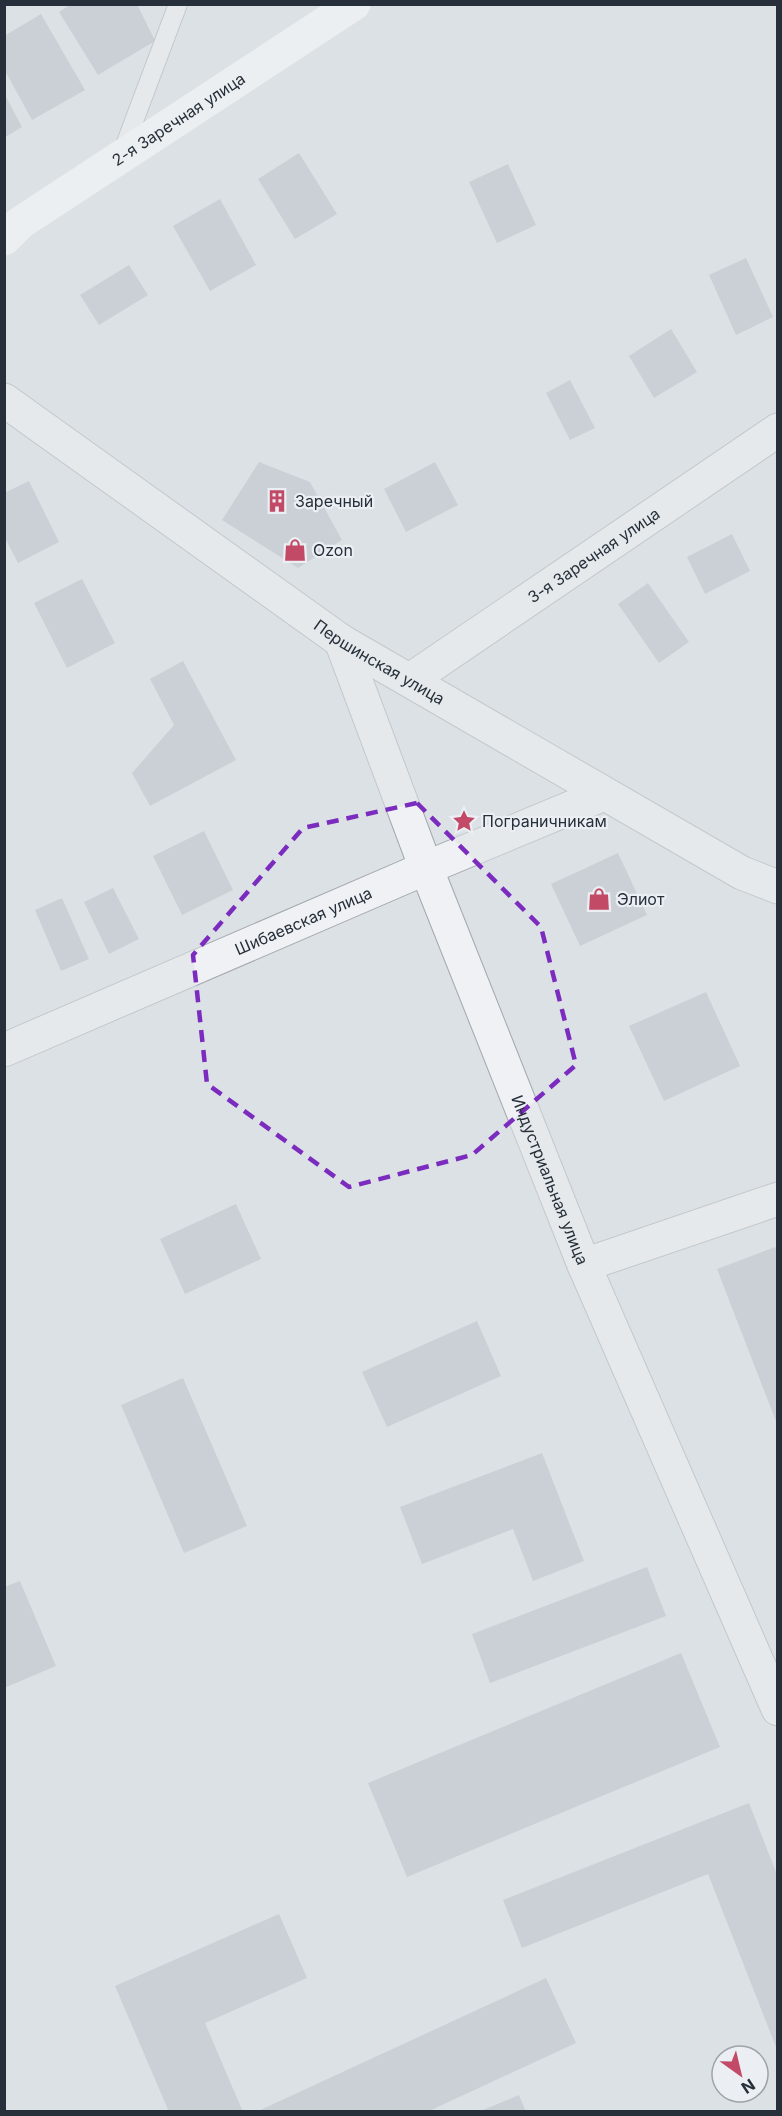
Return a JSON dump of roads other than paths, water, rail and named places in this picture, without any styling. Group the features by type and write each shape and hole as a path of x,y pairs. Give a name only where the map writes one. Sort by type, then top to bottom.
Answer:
{"main road":[{"name":"2-я Заречная улица","path":"4,239 20,223 354,4"}],"street":[{"name":"Першинская улица","path":"4,400 341,641 742,873 777,887"},
{"name":"3-я Заречная улица","path":"410,680 777,430"},
{"name":"Индустриальная улица","path":"341,641 426,868 584,1265 777,1710"},
{"name":"Шибаевская улица","path":"4,1050 604,794"},
{"path":"584,1265 777,1199"}],"lane":[{"path":"120,157 178,4"}],"place":[{"name":"Заречный","path":"277,501"},
{"name":"Ozon","path":"295,550"},
{"name":"Пограничникам","path":"464,821"},
{"name":"Элиот","path":"599,899"}]}
